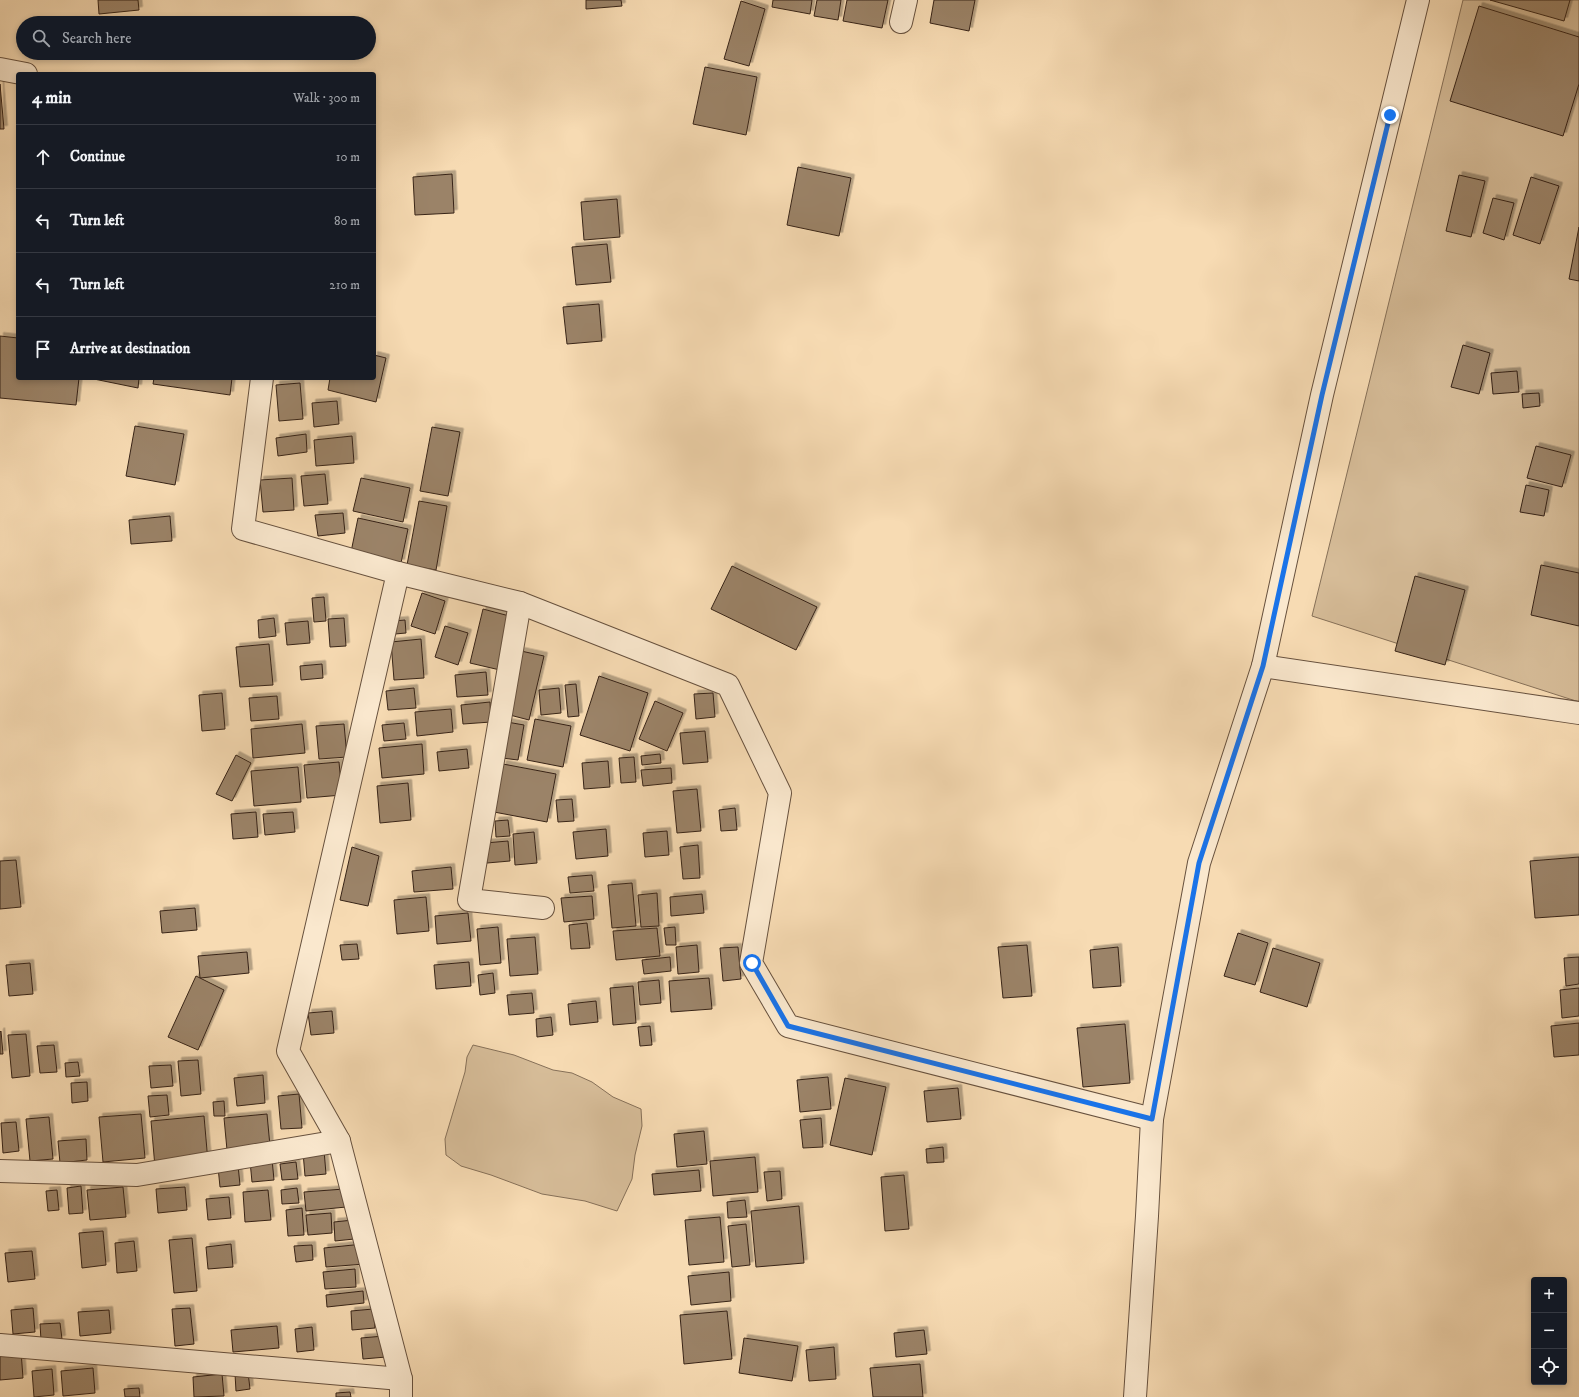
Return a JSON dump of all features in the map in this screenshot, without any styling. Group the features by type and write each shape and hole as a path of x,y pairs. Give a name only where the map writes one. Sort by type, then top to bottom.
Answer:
{"street":[{"path":"900,22 906,0"},
{"path":"1134,1397 1147,1216 1152,1119 1199,863 1263,666 1322,395 1418,0"},
{"path":"0,69 16,72"},
{"path":"262,380 243,529 398,573 520,603 728,685 780,793 752,963 788,1026 1152,1119"},
{"path":"0,1345 401,1388 339,1142 288,1051 398,573"},
{"path":"520,603 469,900 543,908"},
{"path":"1263,666 1579,713"},
{"path":"0,1170 137,1175 339,1142"}],"shaded area":[{"path":"1463,0 1579,0 1579,702 1312,616"},
{"path":"473,1045 514,1055 553,1070 572,1073 592,1082 613,1097 641,1109 642,1126 635,1155 632,1179 617,1211 585,1201 542,1194 491,1175 461,1166 446,1155 445,1139 465,1072 467,1057"}],"building":[{"path":"98,0 138,0 139,10 99,14"},
{"path":"586,0 621,0 622,6 586,9"},
{"path":"773,0 812,0 810,14 772,7"},
{"path":"817,0 841,0 838,20 814,16"},
{"path":"847,0 888,0 882,28 843,21"},
{"path":"934,0 975,0 969,31 930,23"},
{"path":"1490,0 1570,0 1564,21"},
{"path":"741,1 765,9 749,66 724,59"},
{"path":"1479,6 1579,37 1579,84 1563,136 1450,101"},
{"path":"705,67 757,77 746,135 693,124"},
{"path":"0,84 4,129 0,129"},
{"path":"798,167 851,178 839,236 787,225"},
{"path":"452,174 454,213 415,215 413,177"},
{"path":"1459,175 1485,181 1471,237 1446,231"},
{"path":"1531,177 1559,186 1540,244 1513,235"},
{"path":"1493,198 1514,203 1504,240 1483,233"},
{"path":"617,199 620,237 584,240 581,202"},
{"path":"1579,227 1579,281 1569,279"},
{"path":"607,244 611,282 576,285 572,247"},
{"path":"599,304 602,341 567,344 563,307"},
{"path":"0,336 16,338 16,380 79,380 76,405 0,398"},
{"path":"1463,345 1490,353 1479,394 1451,387"},
{"path":"376,356 386,358 376,402 328,390 330,380 376,380"},
{"path":"1517,371 1519,392 1493,394 1491,373"},
{"path":"99,380 139,380 138,388"},
{"path":"154,380 232,380 230,395 153,384"},
{"path":"300,383 303,419 279,421 276,385"},
{"path":"1539,393 1540,406 1523,408 1522,394"},
{"path":"337,401 339,424 314,427 312,403"},
{"path":"135,426 184,434 175,485 126,476"},
{"path":"432,427 460,432 448,496 420,491"},
{"path":"306,434 307,452 278,456 276,438"},
{"path":"352,436 354,463 316,466 314,440"},
{"path":"1536,446 1571,455 1562,487 1527,478"},
{"path":"325,474 328,504 304,506 301,476"},
{"path":"292,478 294,510 263,512 260,480"},
{"path":"361,478 410,488 403,522 353,511"},
{"path":"1526,485 1549,490 1544,516 1520,512"},
{"path":"419,501 447,506 436,570 407,565"},
{"path":"343,513 345,533 318,536 315,515"},
{"path":"170,516 172,541 131,544 129,520"},
{"path":"358,518 408,529 401,563 351,552"},
{"path":"1541,565 1579,573 1579,626 1531,615"},
{"path":"732,566 817,607 796,650 711,609"},
{"path":"1415,576 1465,590 1445,665 1395,651"},
{"path":"422,593 445,601 435,634 411,626"},
{"path":"324,597 326,621 314,622 312,598"},
{"path":"483,609 513,617 500,670 470,663"},
{"path":"274,618 276,636 259,638 258,620"},
{"path":"344,618 346,646 330,647 328,619"},
{"path":"405,620 406,633 395,634 394,621"},
{"path":"308,621 310,643 287,645 285,623"},
{"path":"445,626 468,633 458,665 435,657"},
{"path":"421,639 424,678 394,680 391,642"},
{"path":"269,644 273,685 240,687 236,647"},
{"path":"521,651 544,656 529,720 506,714"},
{"path":"322,664 323,678 301,680 300,666"},
{"path":"486,672 488,695 457,697 455,675"},
{"path":"599,676 648,693 630,751 580,735"},
{"path":"576,684 579,716 568,717 565,685"},
{"path":"414,688 416,708 388,710 386,691"},
{"path":"559,688 561,713 541,715 539,690"},
{"path":"222,693 225,729 202,731 199,695"},
{"path":"713,693 715,717 696,719 694,694"},
{"path":"277,696 279,719 251,721 249,698"},
{"path":"655,701 683,713 667,751 639,739"},
{"path":"490,702 491,722 463,724 461,705"},
{"path":"451,709 453,732 417,736 415,712"},
{"path":"535,719 571,726 563,767 527,760"},
{"path":"507,722 524,725 518,760 502,758"},
{"path":"404,723 406,739 384,741 382,725"},
{"path":"302,724 305,753 253,758 251,729"},
{"path":"344,724 347,757 319,759 316,726"},
{"path":"705,731 708,762 683,764 680,733"},
{"path":"422,744 424,774 382,778 379,748"},
{"path":"467,749 469,768 439,771 437,752"},
{"path":"660,754 661,763 642,765 641,756"},
{"path":"236,755 251,763 232,801 216,794"},
{"path":"634,757 636,782 621,783 619,758"},
{"path":"608,761 610,787 584,789 582,763"},
{"path":"339,762 342,795 307,798 304,765"},
{"path":"503,764 556,774 547,822 494,812"},
{"path":"298,767 301,802 254,806 251,771"},
{"path":"671,768 672,783 643,786 641,770"},
{"path":"408,783 411,820 380,823 377,786"},
{"path":"697,789 701,831 677,833 673,791"},
{"path":"572,799 574,821 558,822 556,800"},
{"path":"735,808 737,830 721,831 719,810"},
{"path":"256,812 258,837 233,839 231,814"},
{"path":"293,812 295,832 265,835 263,814"},
{"path":"508,820 510,836 496,837 495,821"},
{"path":"606,829 608,856 576,859 573,832"},
{"path":"667,831 669,855 645,857 643,833"},
{"path":"534,832 537,863 515,865 513,834"},
{"path":"508,841 510,861 487,863 485,843"},
{"path":"698,845 700,878 683,879 680,847"},
{"path":"352,847 379,856 368,906 340,900"},
{"path":"1579,857 1579,915 1535,918 1530,861"},
{"path":"16,860 21,907 0,909 0,861"},
{"path":"451,867 453,889 414,892 412,871"},
{"path":"592,875 594,891 570,893 568,877"},
{"path":"632,883 636,926 612,928 608,885"},
{"path":"657,893 659,926 641,927 638,895"},
{"path":"702,894 704,913 671,916 670,897"},
{"path":"592,896 594,919 564,922 561,898"},
{"path":"426,897 429,931 397,934 394,900"},
{"path":"195,908 197,930 162,933 160,911"},
{"path":"468,913 471,941 437,944 435,916"},
{"path":"587,923 590,948 571,949 569,925"},
{"path":"498,927 501,963 480,965 477,929"},
{"path":"675,927 676,945 666,945 664,928"},
{"path":"657,928 660,956 616,960 613,931"},
{"path":"1238,933 1268,943 1255,985 1224,976"},
{"path":"535,937 538,974 510,976 507,939"},
{"path":"357,944 359,959 342,960 340,945"},
{"path":"697,945 699,972 678,974 676,947"},
{"path":"1027,945 1032,996 1003,998 998,947"},
{"path":"738,947 741,979 723,981 720,948"},
{"path":"1118,947 1121,986 1093,988 1090,950"},
{"path":"1273,948 1320,963 1307,1007 1260,992"},
{"path":"247,952 249,973 200,978 198,956"},
{"path":"670,957 671,971 644,974 642,960"},
{"path":"1579,957 1579,984 1566,986 1564,958"},
{"path":"469,962 471,986 436,989 434,965"},
{"path":"30,963 33,994 9,996 6,965"},
{"path":"493,973 495,993 480,995 478,975"},
{"path":"196,976 224,990 198,1050 168,1037"},
{"path":"709,978 712,1009 671,1012 669,981"},
{"path":"659,980 661,1003 640,1005 638,982"},
{"path":"633,986 636,1023 613,1025 610,988"},
{"path":"1579,988 1579,1016 1562,1018 1560,990"},
{"path":"532,993 534,1013 509,1015 507,995"},
{"path":"596,1001 598,1022 570,1025 568,1004"},
{"path":"332,1011 334,1033 311,1035 308,1013"},
{"path":"551,1017 553,1035 537,1037 536,1019"},
{"path":"1579,1023 1579,1055 1554,1057 1551,1026"},
{"path":"1125,1024 1130,1083 1083,1087 1077,1028"},
{"path":"650,1026 652,1045 640,1046 638,1027"},
{"path":"1,1031 3,1054 0,1054"},
{"path":"26,1034 30,1076 12,1078 8,1035"},
{"path":"54,1045 57,1072 40,1073 37,1046"},
{"path":"198,1060 201,1094 181,1096 178,1061"},
{"path":"78,1062 80,1076 66,1077 65,1063"},
{"path":"171,1065 173,1086 151,1088 149,1066"},
{"path":"263,1075 265,1103 237,1106 234,1078"},
{"path":"828,1077 831,1109 800,1112 797,1080"},
{"path":"845,1078 886,1087 872,1155 830,1145"},
{"path":"87,1082 88,1101 72,1103 71,1083"},
{"path":"958,1088 961,1119 927,1122 924,1091"},
{"path":"299,1094 302,1128 281,1129 278,1096"},
{"path":"167,1095 169,1115 150,1117 148,1096"},
{"path":"224,1101 225,1116 214,1116 213,1102"},
{"path":"141,1114 145,1158 103,1162 99,1117"},
{"path":"267,1114 270,1146 227,1150 224,1118"},
{"path":"204,1116 208,1162 155,1167 151,1121"},
{"path":"49,1117 53,1159 30,1161 26,1119"},
{"path":"821,1118 823,1147 803,1148 800,1120"},
{"path":"16,1122 19,1151 3,1153 1,1123"},
{"path":"704,1131 707,1164 677,1167 674,1134"},
{"path":"86,1139 87,1160 60,1163 58,1141"},
{"path":"943,1147 944,1162 927,1163 926,1149"},
{"path":"324,1150 326,1174 305,1176 303,1152"},
{"path":"755,1157 758,1192 713,1196 710,1161"},
{"path":"272,1159 274,1180 252,1182 250,1161"},
{"path":"296,1162 298,1179 282,1180 280,1164"},
{"path":"238,1165 240,1185 220,1187 218,1167"},
{"path":"699,1170 701,1191 654,1195 652,1174"},
{"path":"780,1171 782,1199 767,1201 764,1172"},
{"path":"904,1175 909,1229 885,1231 881,1177"},
{"path":"81,1186 83,1213 69,1214 67,1188"},
{"path":"123,1187 126,1217 90,1220 87,1190"},
{"path":"185,1187 187,1210 158,1213 156,1189"},
{"path":"297,1188 299,1203 282,1204 281,1190"},
{"path":"344,1189 346,1207 306,1211 304,1192"},
{"path":"57,1190 59,1210 48,1211 46,1191"},
{"path":"268,1190 271,1220 245,1222 243,1192"},
{"path":"229,1197 231,1218 208,1220 206,1199"},
{"path":"745,1200 747,1217 728,1218 727,1202"},
{"path":"799,1206 804,1263 756,1267 751,1211"},
{"path":"302,1208 304,1235 288,1236 286,1210"},
{"path":"331,1213 332,1233 308,1235 306,1215"},
{"path":"720,1217 724,1262 689,1265 685,1220"},
{"path":"353,1220 354,1239 335,1241 334,1222"},
{"path":"746,1224 750,1265 732,1267 728,1226"},
{"path":"103,1231 106,1265 82,1268 79,1233"},
{"path":"192,1238 197,1291 174,1293 169,1240"},
{"path":"134,1241 137,1271 117,1273 115,1243"},
{"path":"231,1244 233,1267 208,1269 206,1247"},
{"path":"363,1244 365,1264 326,1267 324,1248"},
{"path":"312,1245 313,1260 296,1262 294,1246"},
{"path":"32,1251 35,1279 8,1282 5,1253"},
{"path":"355,1269 356,1287 325,1289 323,1272"},
{"path":"729,1272 731,1301 691,1305 688,1276"},
{"path":"363,1291 364,1303 327,1307 326,1295"},
{"path":"33,1308 35,1332 13,1334 11,1310"},
{"path":"190,1308 194,1344 175,1346 172,1309"},
{"path":"373,1309 375,1328 352,1330 351,1311"},
{"path":"109,1310 111,1333 80,1336 78,1312"},
{"path":"727,1311 732,1359 684,1364 680,1315"},
{"path":"60,1323 62,1339 41,1340 40,1324"},
{"path":"277,1326 279,1348 233,1352 231,1330"},
{"path":"312,1327 314,1350 297,1352 295,1329"},
{"path":"924,1330 927,1354 896,1357 894,1333"},
{"path":"384,1336 386,1357 363,1359 361,1338"},
{"path":"744,1338 798,1346 792,1381 739,1373"},
{"path":"834,1347 836,1379 809,1381 806,1350"},
{"path":"21,1351 23,1378 0,1380 0,1353"},
{"path":"920,1364 923,1397 873,1397 870,1368"},
{"path":"93,1368 95,1393 63,1396 61,1371"},
{"path":"52,1369 54,1395 34,1397 32,1371"},
{"path":"248,1372 250,1389 236,1391 235,1374"},
{"path":"222,1374 224,1396 194,1397 193,1377"},
{"path":"139,1388 140,1397 125,1397 124,1389"},
{"path":"350,1392 351,1397 336,1397 336,1393"}],"route":[{"path":"752,963 788,1026 1152,1119 1199,863 1263,666 1322,395 1390,115"}]}
